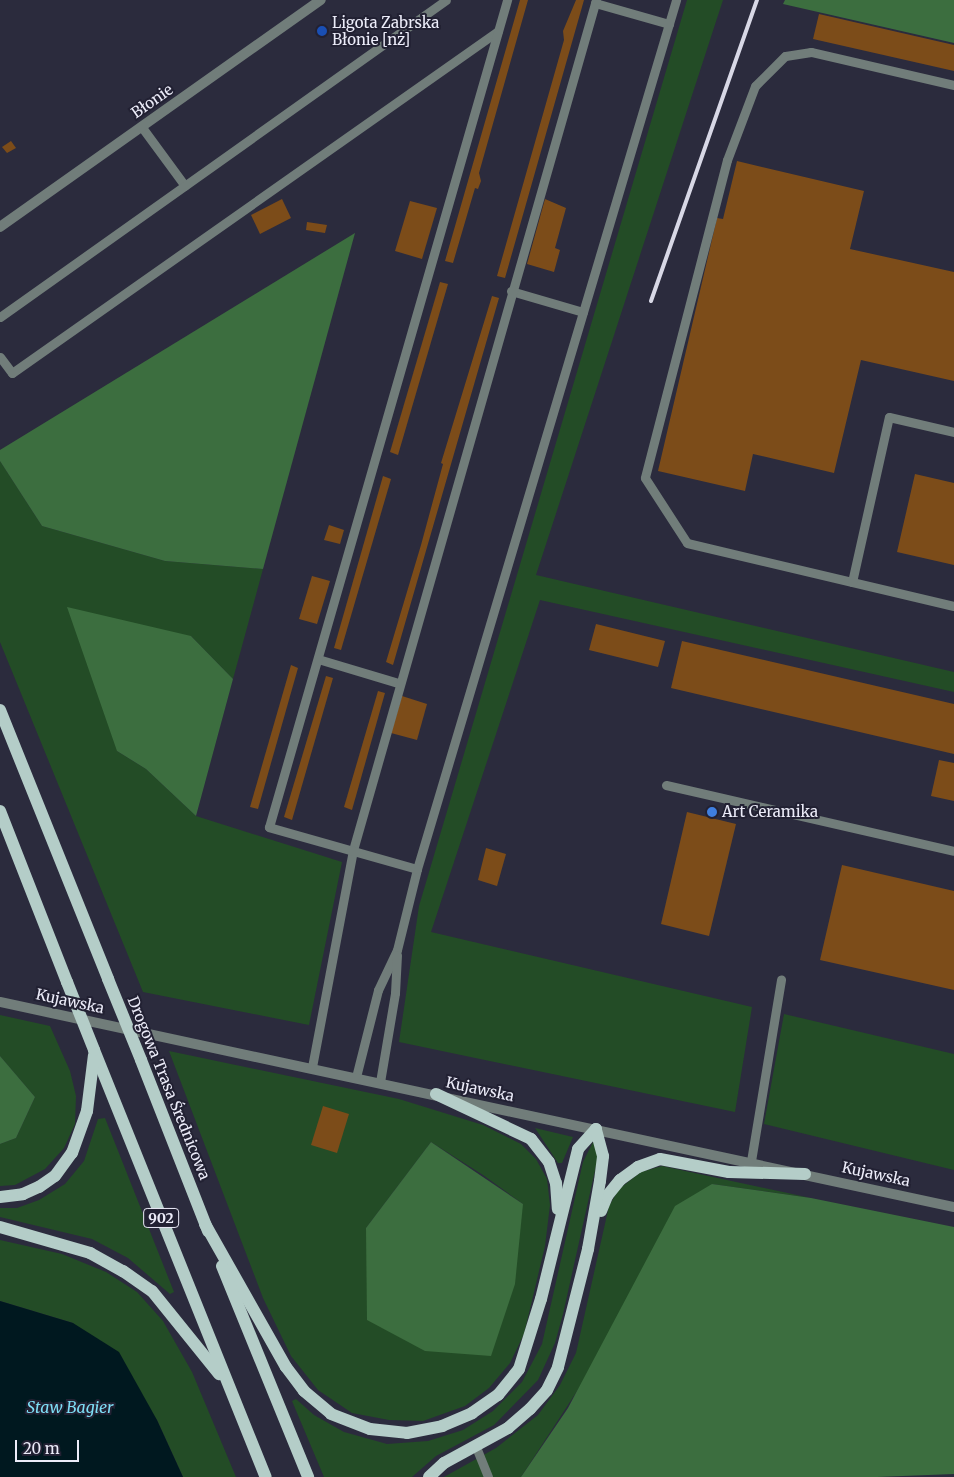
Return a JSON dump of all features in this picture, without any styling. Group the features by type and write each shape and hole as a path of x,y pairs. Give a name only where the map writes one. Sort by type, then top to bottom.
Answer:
{"main road":[{"name":"Drogowa Trasa Średnicowa","path":"0,710 308,1477"},
{"name":"902","path":"0,811 228,1386 266,1477"},
{"path":"0,1197 23,1194 39,1187 55,1176 72,1152 87,1112 94,1050"},
{"path":"436,1094 531,1139 549,1162 556,1183 556,1239"},
{"path":"205,1224 286,1367 304,1391 331,1414 370,1429 406,1433 442,1426 472,1413 498,1395 519,1369 531,1336 578,1149 596,1129"},
{"path":"429,1477 444,1463 508,1428 530,1410 547,1390 566,1341 588,1249 603,1156 596,1129"},
{"path":"588,1249 607,1196 620,1180 638,1166 660,1159 729,1172 805,1174"},
{"path":"0,1227 90,1253 131,1276 152,1291 228,1386"}],"street":[{"name":"Błonie","path":"0,227 321,0"},
{"name":"Kujawska","path":"0,1002 752,1161 954,1207"}],"lane":[{"path":"0,317 446,0"},
{"path":"417,869 269,827 507,0"},
{"path":"380,1082 395,993 397,950 417,869 676,0"},
{"path":"312,1067 353,850 398,683 595,2 669,24"},
{"path":"0,357 12,373 498,31"},
{"path":"954,85 811,52 785,56 755,86 727,160 645,478 687,543 954,606"},
{"path":"141,126 185,186"},
{"path":"511,291 583,312"},
{"path":"852,582 889,417 954,432"},
{"path":"318,658 398,683"},
{"path":"666,785 954,851"},
{"path":"356,1077 378,990 397,950"},
{"path":"752,1161 781,979"},
{"path":"476,1447 488,1477"}],"green space":[{"path":"687,0 723,0 536,575 954,672 954,692 540,600 431,932 752,1007 735,1112 399,1042 419,906"},
{"path":"785,0 954,0 954,43 783,4"},
{"path":"355,233 263,569 165,561 42,526 0,461 0,450"},
{"path":"0,461 42,526 165,561 263,569 233,679 191,636 117,751 146,769 196,816 342,862 309,1025 143,992 0,642"},
{"path":"67,607 191,636 233,679 196,816 146,769 117,751"},
{"path":"784,1014 954,1054 954,1170 764,1124"},
{"path":"0,1015 50,1026 70,1071 76,1096 75,1124 64,1148 45,1169 15,1185 0,1186 0,1144 16,1138 35,1097 0,1056"},
{"path":"169,1051 399,1099 483,1125 521,1144 536,1159 547,1179 550,1205 545,1246 524,1334 510,1363 489,1388 465,1406 423,1421 389,1420 352,1413 318,1390 291,1356 263,1298","holes":["431,1142 483,1175 523,1204 366,1228"]},
{"path":"0,1056 35,1097 16,1138 0,1144"},
{"path":"105,1118 174,1292 170,1294 128,1258 92,1239 0,1217 0,1208 17,1208 39,1200 65,1184 84,1161 98,1119"},
{"path":"535,1128 573,1137 562,1163 558,1163"},
{"path":"594,1140 598,1157 563,1314 555,1343 538,1380 494,1425 436,1456 412,1477 324,1477 292,1401 296,1399 314,1415 344,1432 387,1444 428,1441 463,1430 493,1411 522,1382 542,1344 583,1162"},
{"path":"431,1142 523,1204 515,1284 491,1356 425,1351 367,1320 366,1228"},
{"path":"662,1166 811,1198 712,1184 521,1477 444,1477 496,1448 538,1415 560,1385 576,1353 609,1206 619,1189 641,1172"},
{"path":"712,1184 811,1198 954,1227 954,1474 877,1477 521,1477 568,1408 675,1206"},
{"path":"0,1240 62,1254 106,1272 137,1292 163,1321 192,1372 236,1477 183,1477 157,1420 73,1323 0,1301"}],"water":[{"name":"Staw Bagier","path":"0,1301 73,1323 119,1352 157,1420 183,1477 0,1477"}],"building":[{"path":"520,0 528,0 479,173 481,181 478,189 475,188 453,263 445,261"},
{"path":"576,0 584,0 505,278 497,276 564,40 563,31"},
{"path":"819,14 954,45 954,71 813,39"},
{"path":"11,141 16,148 7,153 2,147"},
{"path":"737,161 864,191 850,249 954,272 954,381 861,360 834,473 753,454 745,491 658,471 717,218 723,219"},
{"path":"282,199 291,218 260,234 251,215"},
{"path":"545,199 566,208 555,248 560,250 554,272 527,264"},
{"path":"410,201 437,208 422,259 395,251"},
{"path":"307,222 327,225 325,233 306,230"},
{"path":"440,282 448,284 398,455 390,452"},
{"path":"492,296 499,298 393,665 386,662 421,545 443,464 441,463"},
{"path":"915,474 954,483 954,565 897,552"},
{"path":"383,476 391,479 341,650 334,648"},
{"path":"329,525 344,530 340,544 324,540"},
{"path":"312,576 330,581 317,624 299,619"},
{"path":"596,624 665,641 658,667 589,650"},
{"path":"682,641 954,704 954,754 671,688"},
{"path":"291,665 298,668 258,809 250,807"},
{"path":"326,676 333,678 292,820 284,817"},
{"path":"378,691 385,693 352,810 344,807"},
{"path":"402,696 427,704 417,740 391,733"},
{"path":"939,760 954,763 954,801 931,796"},
{"path":"687,812 736,824 709,936 661,924"},
{"path":"486,848 506,854 497,886 478,880"},
{"path":"842,865 954,891 954,990 820,960"},
{"path":"323,1106 349,1114 337,1153 311,1145"}],"railway":[{"path":"651,301 757,0"}],"place":[{"name":"Ligota Zabrska Błonie [nż]","path":"322,31"},
{"name":"Art Ceramika","path":"712,812"}]}
